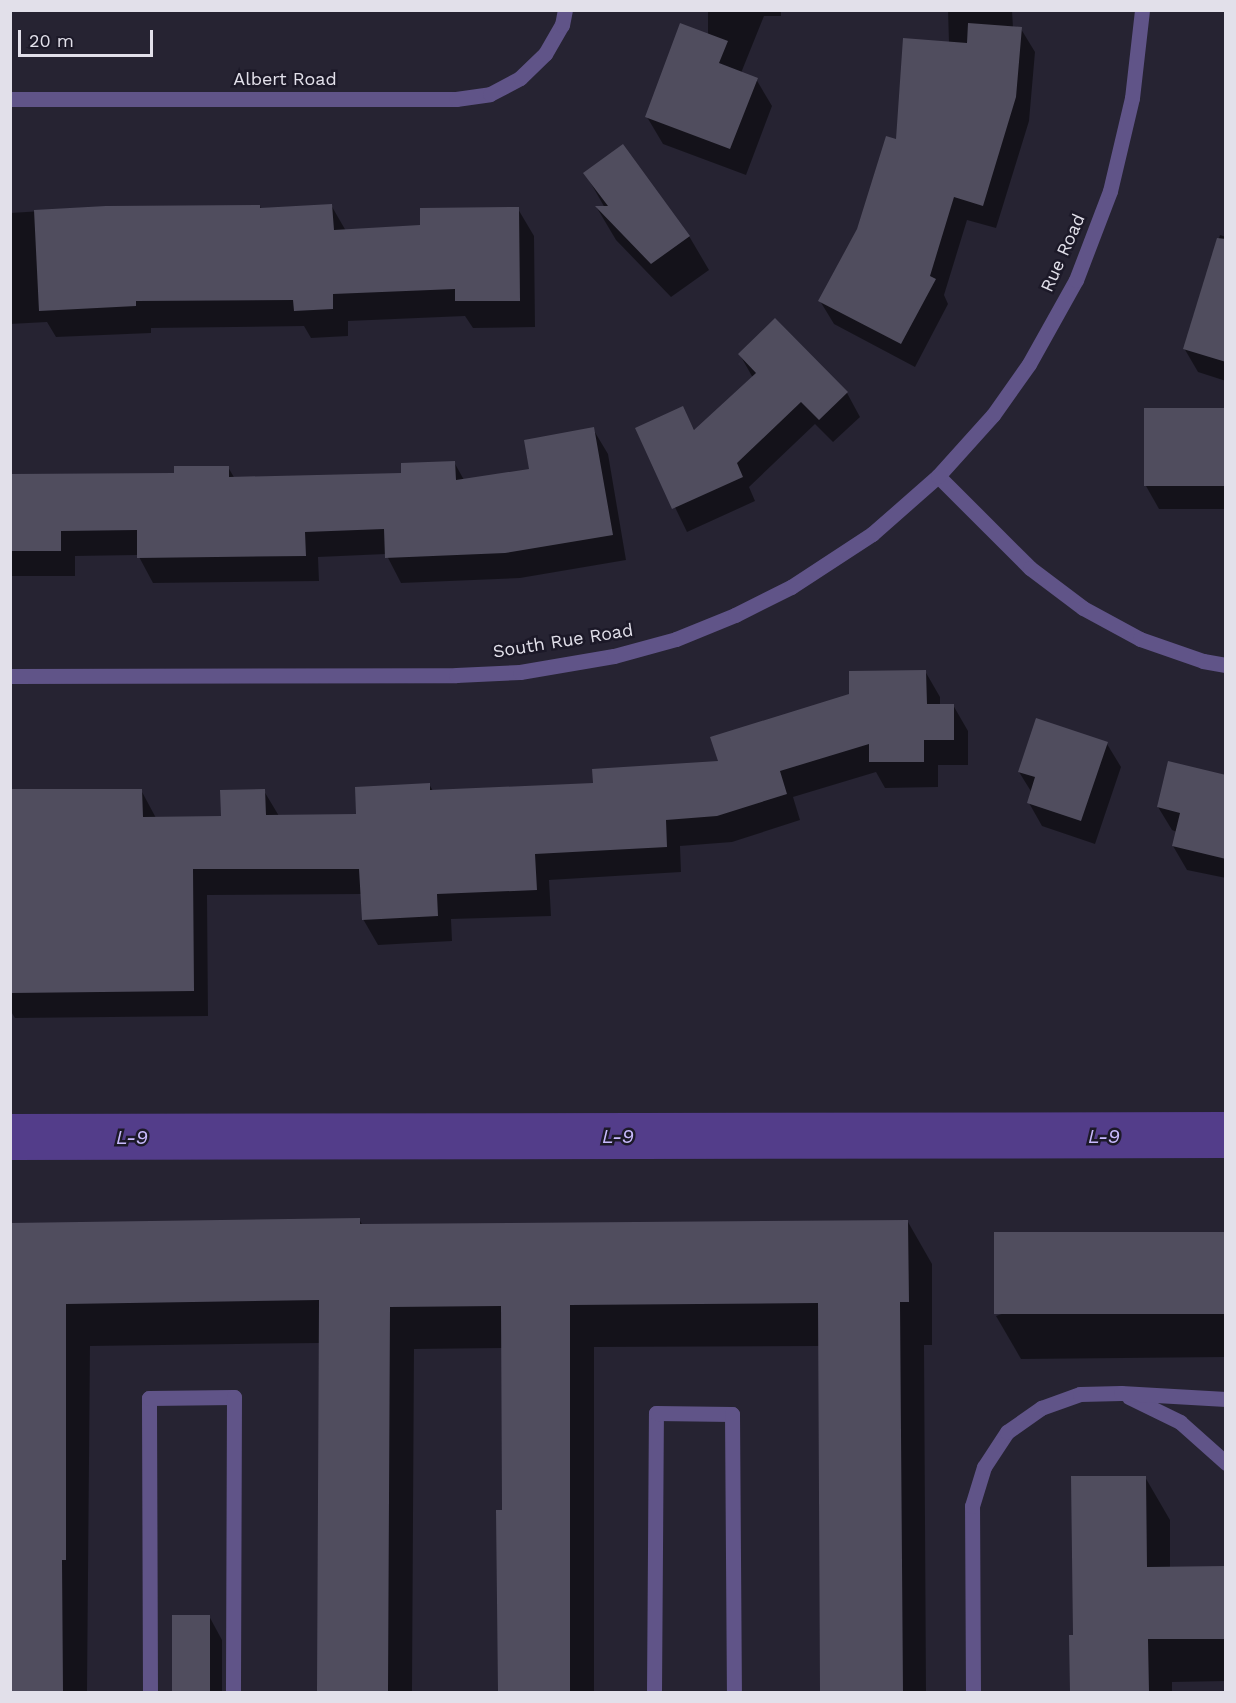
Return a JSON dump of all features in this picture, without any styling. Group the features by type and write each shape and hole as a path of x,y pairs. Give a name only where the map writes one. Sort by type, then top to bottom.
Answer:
{"street":[{"name":"Albert Road","path":"10,99 456,99 490,94 520,78 545,54 562,25 565,10"},
{"name":"Rue Road","path":"938,476 993,415 1029,364 1076,280 1110,191 1132,98 1142,10"},
{"path":"938,476 1030,568 1083,608 1140,639 1203,661 1226,664"},
{"name":"South Rue Road","path":"10,676 456,675 520,672 614,656 676,639 735,615 791,587 872,534 938,476"},
{"path":"973,1692 972,1506 984,1467 1007,1432 1041,1408 1080,1394 1121,1393 1226,1399"},
{"path":"1121,1393 1180,1422 1226,1463"},
{"path":"150,1692 149,1398 234,1397 233,1692"},
{"path":"654,1692 656,1413 732,1414 734,1692"}],"building":[{"path":"680,23 728,41 719,63 758,78 730,149 645,117"},
{"path":"968,23 1022,27 1016,97 983,206 954,197 930,276 936,279 901,344 818,301 857,229 886,136 896,139 903,38 967,43"},
{"path":"623,144 690,236 651,264 595,206 608,206 583,173"},
{"path":"332,204 334,230 420,225 420,208 519,207 520,301 455,301 455,289 333,294 333,309 294,311 293,300 136,301 136,306 39,311 34,210 106,206 260,205 260,208"},
{"path":"1217,238 1226,239 1226,362 1183,349"},
{"path":"775,318 848,392 819,420 801,402 737,463 743,477 672,509 635,428 683,406 694,430 756,373 738,354"},
{"path":"1144,408 1226,408 1226,486 1144,486"},
{"path":"594,427 613,535 505,553 385,558 384,529 305,532 306,556 137,558 137,530 61,531 61,551 11,551 10,474 174,473 174,466 229,466 229,477 401,473 401,463 455,461 456,480 529,469 524,440"},
{"path":"926,670 927,704 954,704 954,740 924,740 924,762 869,762 869,744 780,771 787,794 717,816 666,820 667,847 535,854 537,890 437,894 438,916 362,920 359,869 193,869 194,991 10,993 10,789 142,789 143,817 221,816 220,790 265,789 266,815 356,814 355,787 430,783 430,790 593,783 592,769 718,761 710,737 849,694 849,671"},
{"path":"1036,718 1108,742 1081,821 1027,803 1035,777 1018,772"},
{"path":"1168,761 1226,775 1226,859 1172,846 1180,813 1157,807"},
{"path":"360,1218 360,1224 908,1220 909,1302 900,1302 903,1692 820,1692 818,1303 570,1305 570,1692 498,1692 496,1510 502,1510 501,1306 390,1307 388,1692 317,1692 319,1300 66,1304 66,1560 62,1560 63,1692 10,1692 10,1223"},
{"path":"994,1232 1226,1232 1226,1314 994,1314"},
{"path":"1071,1476 1146,1476 1147,1567 1226,1566 1226,1639 1148,1639 1149,1692 1070,1692 1069,1635 1073,1635"},
{"path":"172,1615 210,1615 210,1692 172,1692"}],"waterway":[{"name":"L-9","path":"10,1137 1226,1135"}]}
